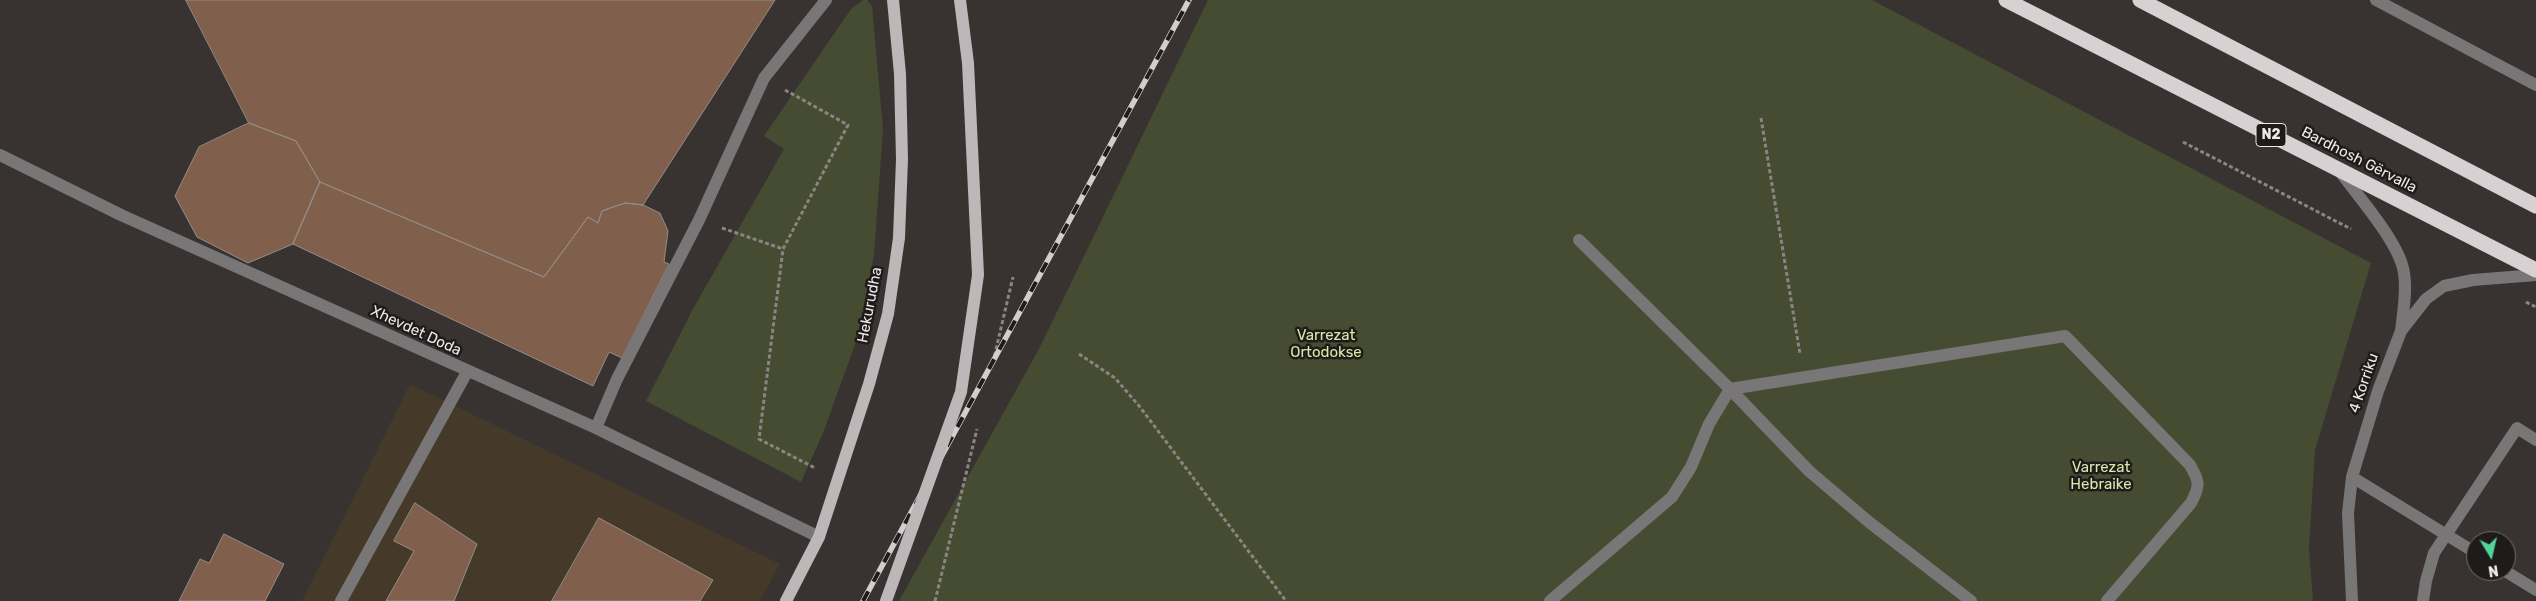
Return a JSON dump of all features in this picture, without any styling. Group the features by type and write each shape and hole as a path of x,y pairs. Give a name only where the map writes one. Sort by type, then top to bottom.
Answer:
{"highway":[{"name":"Bardhosh Gërvalla","path":"2006,0 2536,270"},
{"path":"2140,0 2536,206"}],"main road":[{"name":"Hekurudha","path":"786,601 819,536 869,384 888,314 899,238 902,159 900,74 893,0"},
{"path":"886,601 961,392 978,275 968,63 960,0"}],"street":[{"path":"596,428 617,380 699,220 764,78 826,0"},
{"path":"2376,0 2536,85"},
{"name":"Xhevdet Doda","path":"0,155 121,215 467,372 596,428 819,536"},
{"path":"2338,169 2392,243 2404,271 2406,292 2401,331"},
{"path":"1579,240 1730,389 1809,471 1869,522 1971,601"},
{"name":"4 Korriku","path":"2352,601 2348,513 2352,477 2378,391 2401,331 2426,299 2444,286 2473,280 2536,275"},
{"path":"1550,601 1672,497 1691,467 1709,424 1730,389 2065,336 2190,465 2197,478 2198,488 2191,504 2107,601"},
{"path":"341,601 467,372"},
{"path":"2423,601 2426,581 2434,553 2517,428 2536,440"},
{"path":"2352,477 2466,547"},
{"path":"2516,578 2536,590"}],"path":[{"path":"764,78 848,125 782,249 759,439 838,480"},
{"path":"1761,118 1804,377"},
{"path":"2183,142 2354,230"},
{"path":"699,220 782,249"},
{"path":"992,368 1013,277"},
{"path":"2520,300 2536,307"},
{"path":"1079,354 1115,378 1140,407 1286,601"},
{"path":"935,601 978,424"}],"shaded area":[{"path":"410,384 780,564 760,601 302,601"}],"green space":[{"path":"863,0 867,0 872,6 883,129 874,255 857,339 823,433 801,482 646,401 693,309 784,149 764,136 851,9"},
{"path":"1208,0 1872,0 2371,263 2315,450 2309,548 2313,601 899,601 1040,347"}],"building":[{"path":"186,0 775,0 643,205 625,203 602,211 598,223 588,217 544,277 320,182 296,141 249,123"},
{"path":"249,123 296,141 320,182 293,244 248,263 197,237 175,196 199,147"},
{"path":"320,182 544,277 588,217 598,223 602,211 625,203 643,205 660,213 668,231 664,262 669,264 622,358 609,352 593,386 293,244"},
{"path":"415,503 477,544 454,601 386,601 414,551 394,541"},
{"path":"599,518 713,580 700,601 552,601"},
{"path":"224,534 284,564 265,601 179,601 200,559 209,563"}],"railway":[{"path":"863,601 1189,0"}],"park label":[{"name":"Varrezat Ortodokse","path":"1326,344"},
{"name":"Varrezat Hebraike","path":"2101,476"}]}
